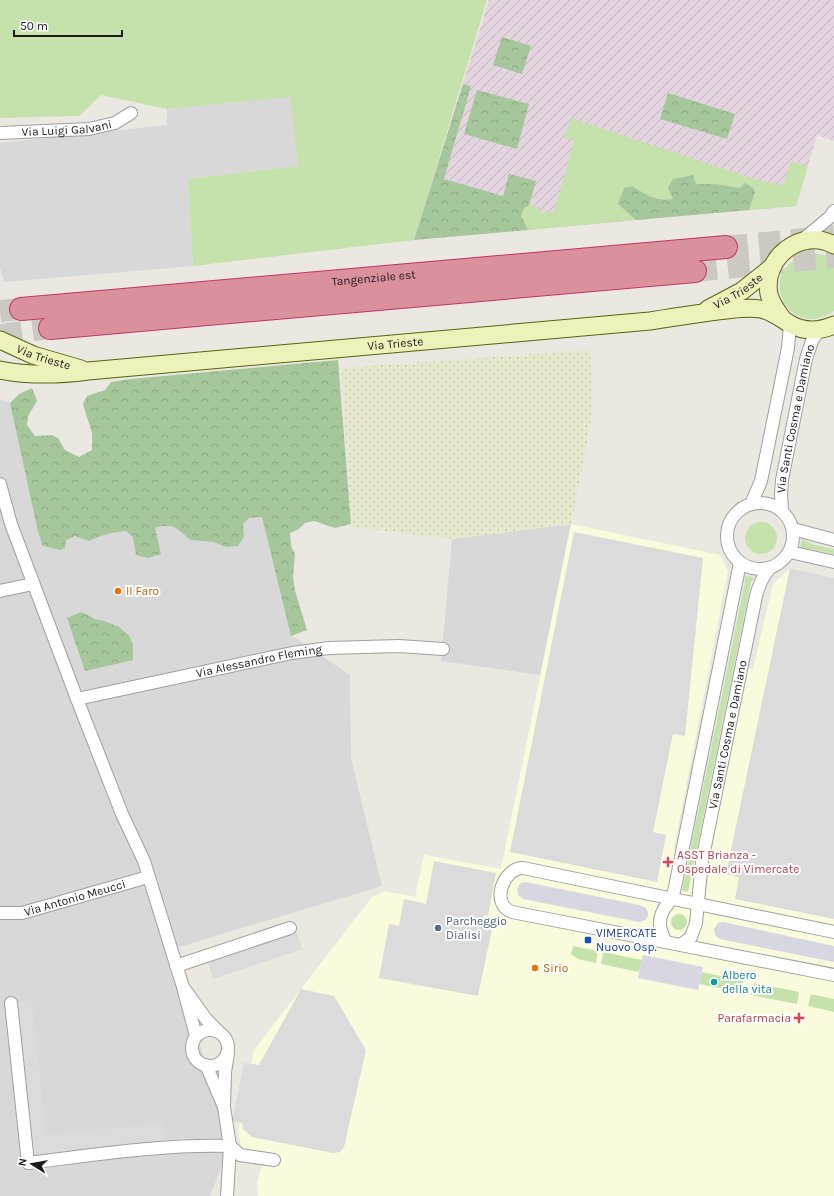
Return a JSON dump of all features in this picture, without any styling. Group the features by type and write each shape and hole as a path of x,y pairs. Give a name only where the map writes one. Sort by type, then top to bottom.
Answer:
{"highway":[{"name":"Tangenziale est","path":"21,309 726,247"},
{"name":"Tangenziale est","path":"50,328 695,270"}],"street":[{"name":"Via Luigi Galvani","path":"0,134 89,129 115,123 131,113"},
{"path":"802,241 830,217 834,211"},
{"name":"Via Trieste","path":"786,321 774,307 769,294 768,280 772,267 779,255 789,246 802,241 815,239 829,242 834,245"},
{"name":"Via Trieste","path":"701,313 742,291 772,267"},
{"name":"Via Trieste","path":"0,370 40,375 62,375 88,371 650,322 701,313 746,308 759,308 771,312 799,328 809,330 827,328"},
{"name":"Via Santi Cosma e Damiano","path":"751,504 761,481 788,348 786,321"},
{"name":"Via Santi Cosma e Damiano","path":"782,510 782,480 806,359 812,341 827,328"},
{"name":"Via Trieste","path":"0,340 33,355 88,371"},
{"path":"0,484 11,524 33,584 122,814 144,861 172,949 196,1036"},
{"name":"Via Santi Cosma e Damiano","path":"751,504 762,502 773,505 782,510 789,519 793,529"},
{"path":"751,504 741,508 729,525 727,536 728,546 733,556 740,563 750,568 759,570 770,569"},
{"path":"834,540 793,529 794,541 790,552 834,562"},
{"name":"Via Santi Cosma e Damiano","path":"681,945 691,936 694,931 699,904 702,861 759,585 764,575 781,562 790,552"},
{"name":"Via Santi Cosma e Damiano","path":"666,942 659,926 660,917 663,910 672,898 740,563"},
{"path":"0,590 33,584"},
{"name":"Via Alessandro Fleming","path":"77,699 292,653 329,648 399,646 443,648"},
{"path":"834,932 524,868 512,870 505,880 501,892 502,904 504,908 512,912 834,975"},
{"name":"Via Antonio Meucci","path":"0,913 22,913 148,877"},
{"path":"176,966 290,928"},
{"path":"183,987 206,1019 226,1039 228,1050 225,1072 224,1108 230,1146 227,1196"},
{"path":"11,1003 28,1162 165,1148 211,1145 230,1146 240,1155 274,1160"},
{"path":"218,1031 206,1030 196,1036 193,1042 193,1054 200,1063 206,1066 212,1066 223,1061 228,1050"},
{"path":"206,1066 224,1108"}],"shaded area":[{"path":"489,0 834,0 834,141 817,135 796,206 414,240"},
{"path":"290,96 298,166 188,179 193,266 4,282 0,268 0,143 167,125 167,109"},
{"path":"590,350 593,410 571,524 452,539 351,527 341,368"},
{"path":"0,399 10,403 38,532 256,492 291,635 350,675 351,758 382,886 172,949 230,1146 210,1196 0,1196"},
{"path":"571,524 540,675 441,661 452,539"},
{"name":"ASST Brianza - Ospedale di Vimercate","path":"571,524 720,555 728,571 674,848 696,854 735,665 753,669 773,584 790,568 834,578 834,1196 258,1196 257,1184 264,1155 242,1150 238,1132 254,1050 372,897 384,891 415,897 424,855 501,869"},
{"path":"574,532 703,558 685,736 673,734 653,832 666,835 657,882 510,852"},
{"path":"790,568 834,578 834,919 735,899 739,877 726,874"},
{"name":"Parcheggio Dialisi","path":"434,861 496,873 488,916 484,915 482,926 492,929 478,996 379,978 389,924 399,926 404,899 426,904"},
{"path":"526,882 639,905 646,908 648,916 645,920 639,922 523,899 518,895 517,889 521,883"},
{"path":"723,922 834,946 834,962 720,939 715,935 714,929 718,923"},
{"path":"295,927 302,949 213,979 206,956"},
{"path":"643,955 703,967 698,990 638,978"},
{"path":"301,989 334,996 366,1050 344,1147 340,1152 333,1153 252,1137 243,1129 242,1123 232,1121 244,1063 259,1065"},
{"path":"32,1001 46,1135 163,1123 165,1148 28,1163 11,1003"}],"green space":[{"path":"0,0 487,0 414,240 193,266 188,179 298,166 290,97 167,109 101,95 79,116 0,118"},
{"path":"502,37 531,46 522,74 493,65"},
{"path":"463,84 471,86 444,179 503,196 509,174 536,181 529,205 524,208 521,216 528,230 414,240"},
{"path":"477,90 529,104 517,149 464,134"},
{"path":"668,93 735,114 727,139 660,119"},
{"path":"571,118 758,180 783,185 791,161 808,166 796,206 749,210 755,192 753,188 745,183 741,188 715,184 696,184 693,175 668,187 674,199 659,200 645,194 618,204 636,220 528,230 521,216 524,208 529,205 540,208 539,212 544,214 546,210 554,212 574,141 564,138"},
{"path":"693,175 696,184 715,184 740,188 745,183 753,188 755,192 749,210 636,220 618,204 624,188 632,186 656,199 673,199 668,187 673,179"},
{"path":"813,253 825,255 834,261 834,311 817,318 802,317 790,310 782,298 780,285 783,271 794,260"},
{"path":"338,360 351,524 335,528 314,521 305,523 299,529 290,533 291,546 295,554 293,577 295,591 307,630 291,636 262,517 249,518 243,524 244,537 238,546 226,547 214,542 190,540 178,529 170,526 155,528 161,554 148,558 136,555 133,537 126,531 107,534 89,541 75,536 66,540 65,548 60,550 43,546 38,532 10,403 19,394 32,388 37,401 28,416 27,425 35,436 52,435 58,438 65,450 79,457 92,450 92,433 83,404 87,396 105,390 111,382"},
{"path":"761,522 772,527 777,538 772,549 761,554 750,549 745,538 750,527"},
{"path":"802,539 814,545 834,549 834,554 811,549 800,549"},
{"path":"745,576 754,577 751,582 688,892 682,891 745,582"},
{"path":"81,612 94,619 119,627 130,637 133,646 133,660 85,671 67,618"},
{"path":"676,914 682,914 687,919 685,928 682,930 676,930 671,925 671,919"},
{"path":"573,946 598,951 596,963 578,959 571,954"},
{"path":"603,952 642,960 639,972 601,964"},
{"path":"702,972 743,981 740,992 699,984"},
{"path":"754,983 799,992 797,1004 751,995"},
{"path":"811,994 834,999 834,1012 808,1006"}],"tunnel":[{"path":"726,247 834,236"},
{"path":"695,271 834,257"},
{"path":"0,311 21,309"},
{"path":"0,335 50,328"}],"place":[{"name":"Il Faro","path":"118,591"},
{"name":"ASST Brianza - Ospedale di Vimercate","path":"668,862"},
{"name":"Parcheggio Dialisi","path":"438,928"},
{"name":"VIMERCATE Nuovo Osp.","path":"588,940"},
{"name":"Sirio","path":"535,968"},
{"name":"Albero della vita","path":"714,982"},
{"name":"Parafarmacia","path":"799,1018"}]}
